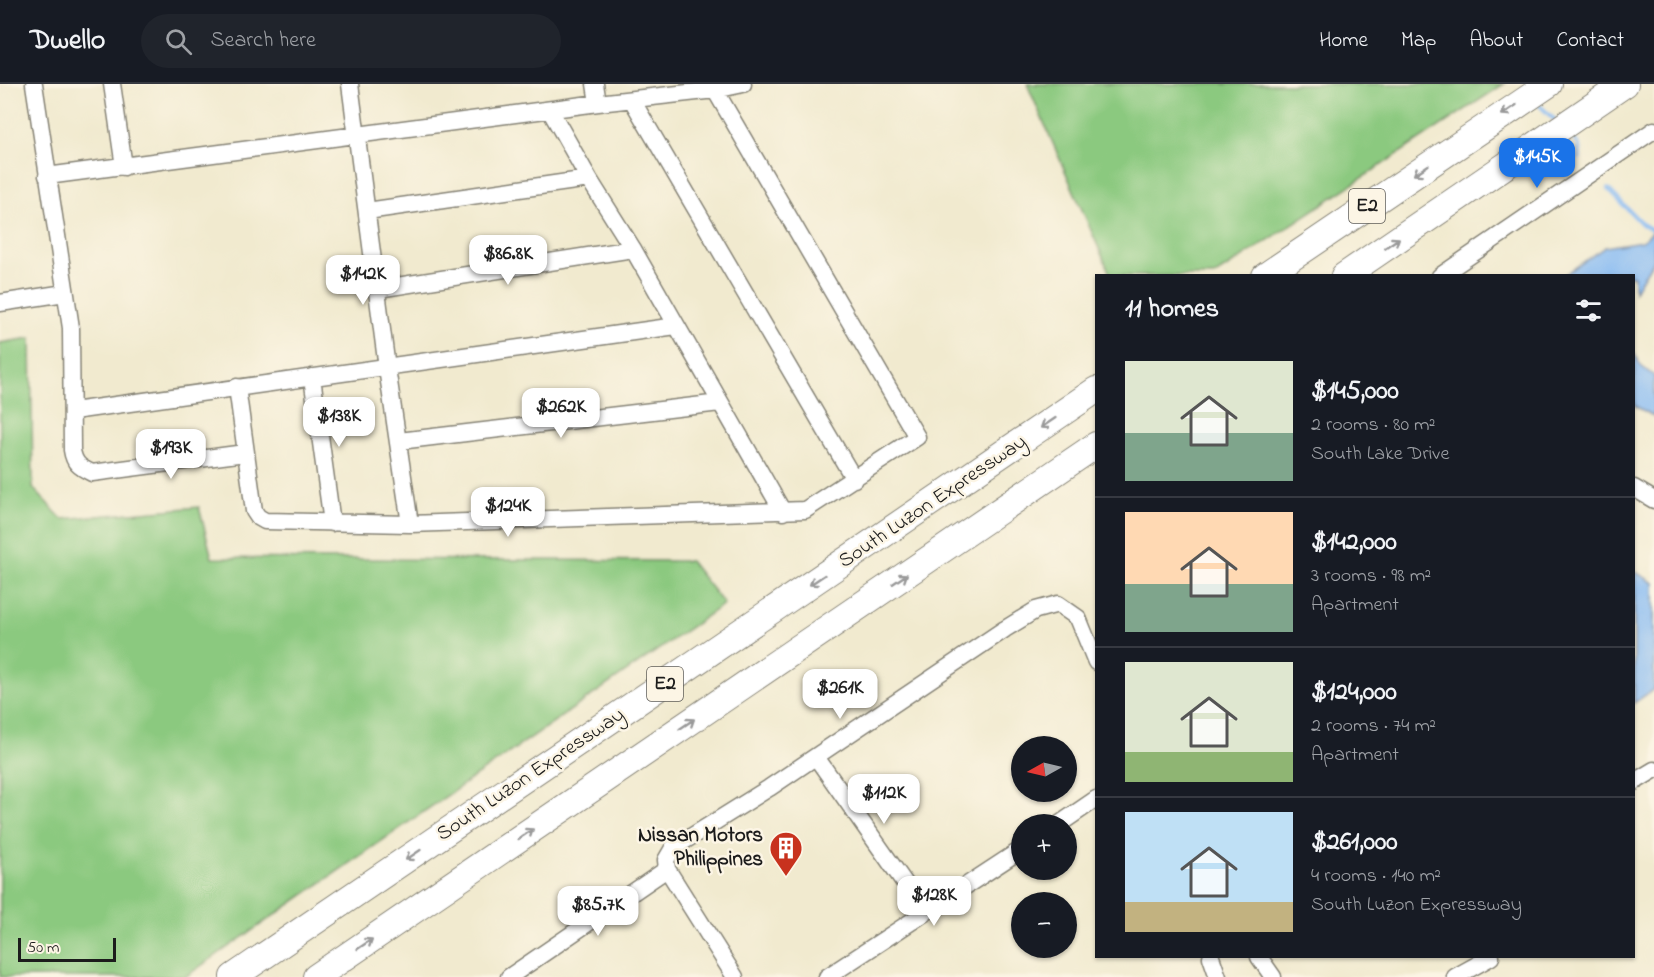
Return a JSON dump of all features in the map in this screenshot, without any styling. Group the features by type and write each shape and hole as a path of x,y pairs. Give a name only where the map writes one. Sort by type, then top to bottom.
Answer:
{"highway":[{"name":"E2","path":"1268,274 1549,84"},
{"name":"E2","path":"1347,274 1625,84"},
{"name":"South Luzon Expressway","path":"233,977 1095,391"},
{"name":"E2","path":"316,977 1095,446"}],"street":[{"path":"34,84 71,328 74,462 92,473 245,453"},
{"path":"112,84 124,167"},
{"path":"350,84 410,524"},
{"path":"595,84 598,104"},
{"path":"47,176 716,90 743,84"},
{"path":"237,387 254,511 265,521 410,524 805,510 917,437 716,90"},
{"path":"632,100 854,478"},
{"path":"550,111 633,249 783,512"},
{"path":"1443,274 1654,130"},
{"path":"367,211 589,179"},
{"path":"378,289 633,249"},
{"path":"0,303 66,293"},
{"path":"73,411 676,326"},
{"path":"312,377 332,523"},
{"path":"399,441 720,404"},
{"path":"1635,489 1654,500"},
{"path":"735,977 667,869 666,861 673,848 816,757 1036,610 1058,604 1078,618 1095,660"},
{"path":"816,757 924,912"},
{"path":"1635,781 1654,770"},
{"path":"1074,814 1095,800"},
{"path":"827,977 1011,856"},
{"path":"509,977 667,869"},
{"path":"1211,958 1218,977"},
{"path":"1260,958 1273,977"},
{"path":"1455,977 1489,958"}],"green space":[{"path":"1027,84 1504,84 1217,274 1110,274"},
{"path":"31,338 33,488 62,519 199,507 212,558 690,561 724,604 185,977 0,977 0,343"}],"water":[{"path":"1654,231 1654,259 1635,290 1635,274 1566,274 1605,247 1642,241"},
{"path":"1635,355 1641,366 1654,376 1654,417 1635,406"},
{"path":"1635,572 1654,583 1654,689 1635,702"}],"waterway":[{"path":"1538,104 1556,121"},
{"path":"1568,133 1579,145 1580,158"},
{"path":"1608,189 1642,224 1654,231"}],"place":[{"name":"Nissan Motors Philippines","path":"786,877"}]}
